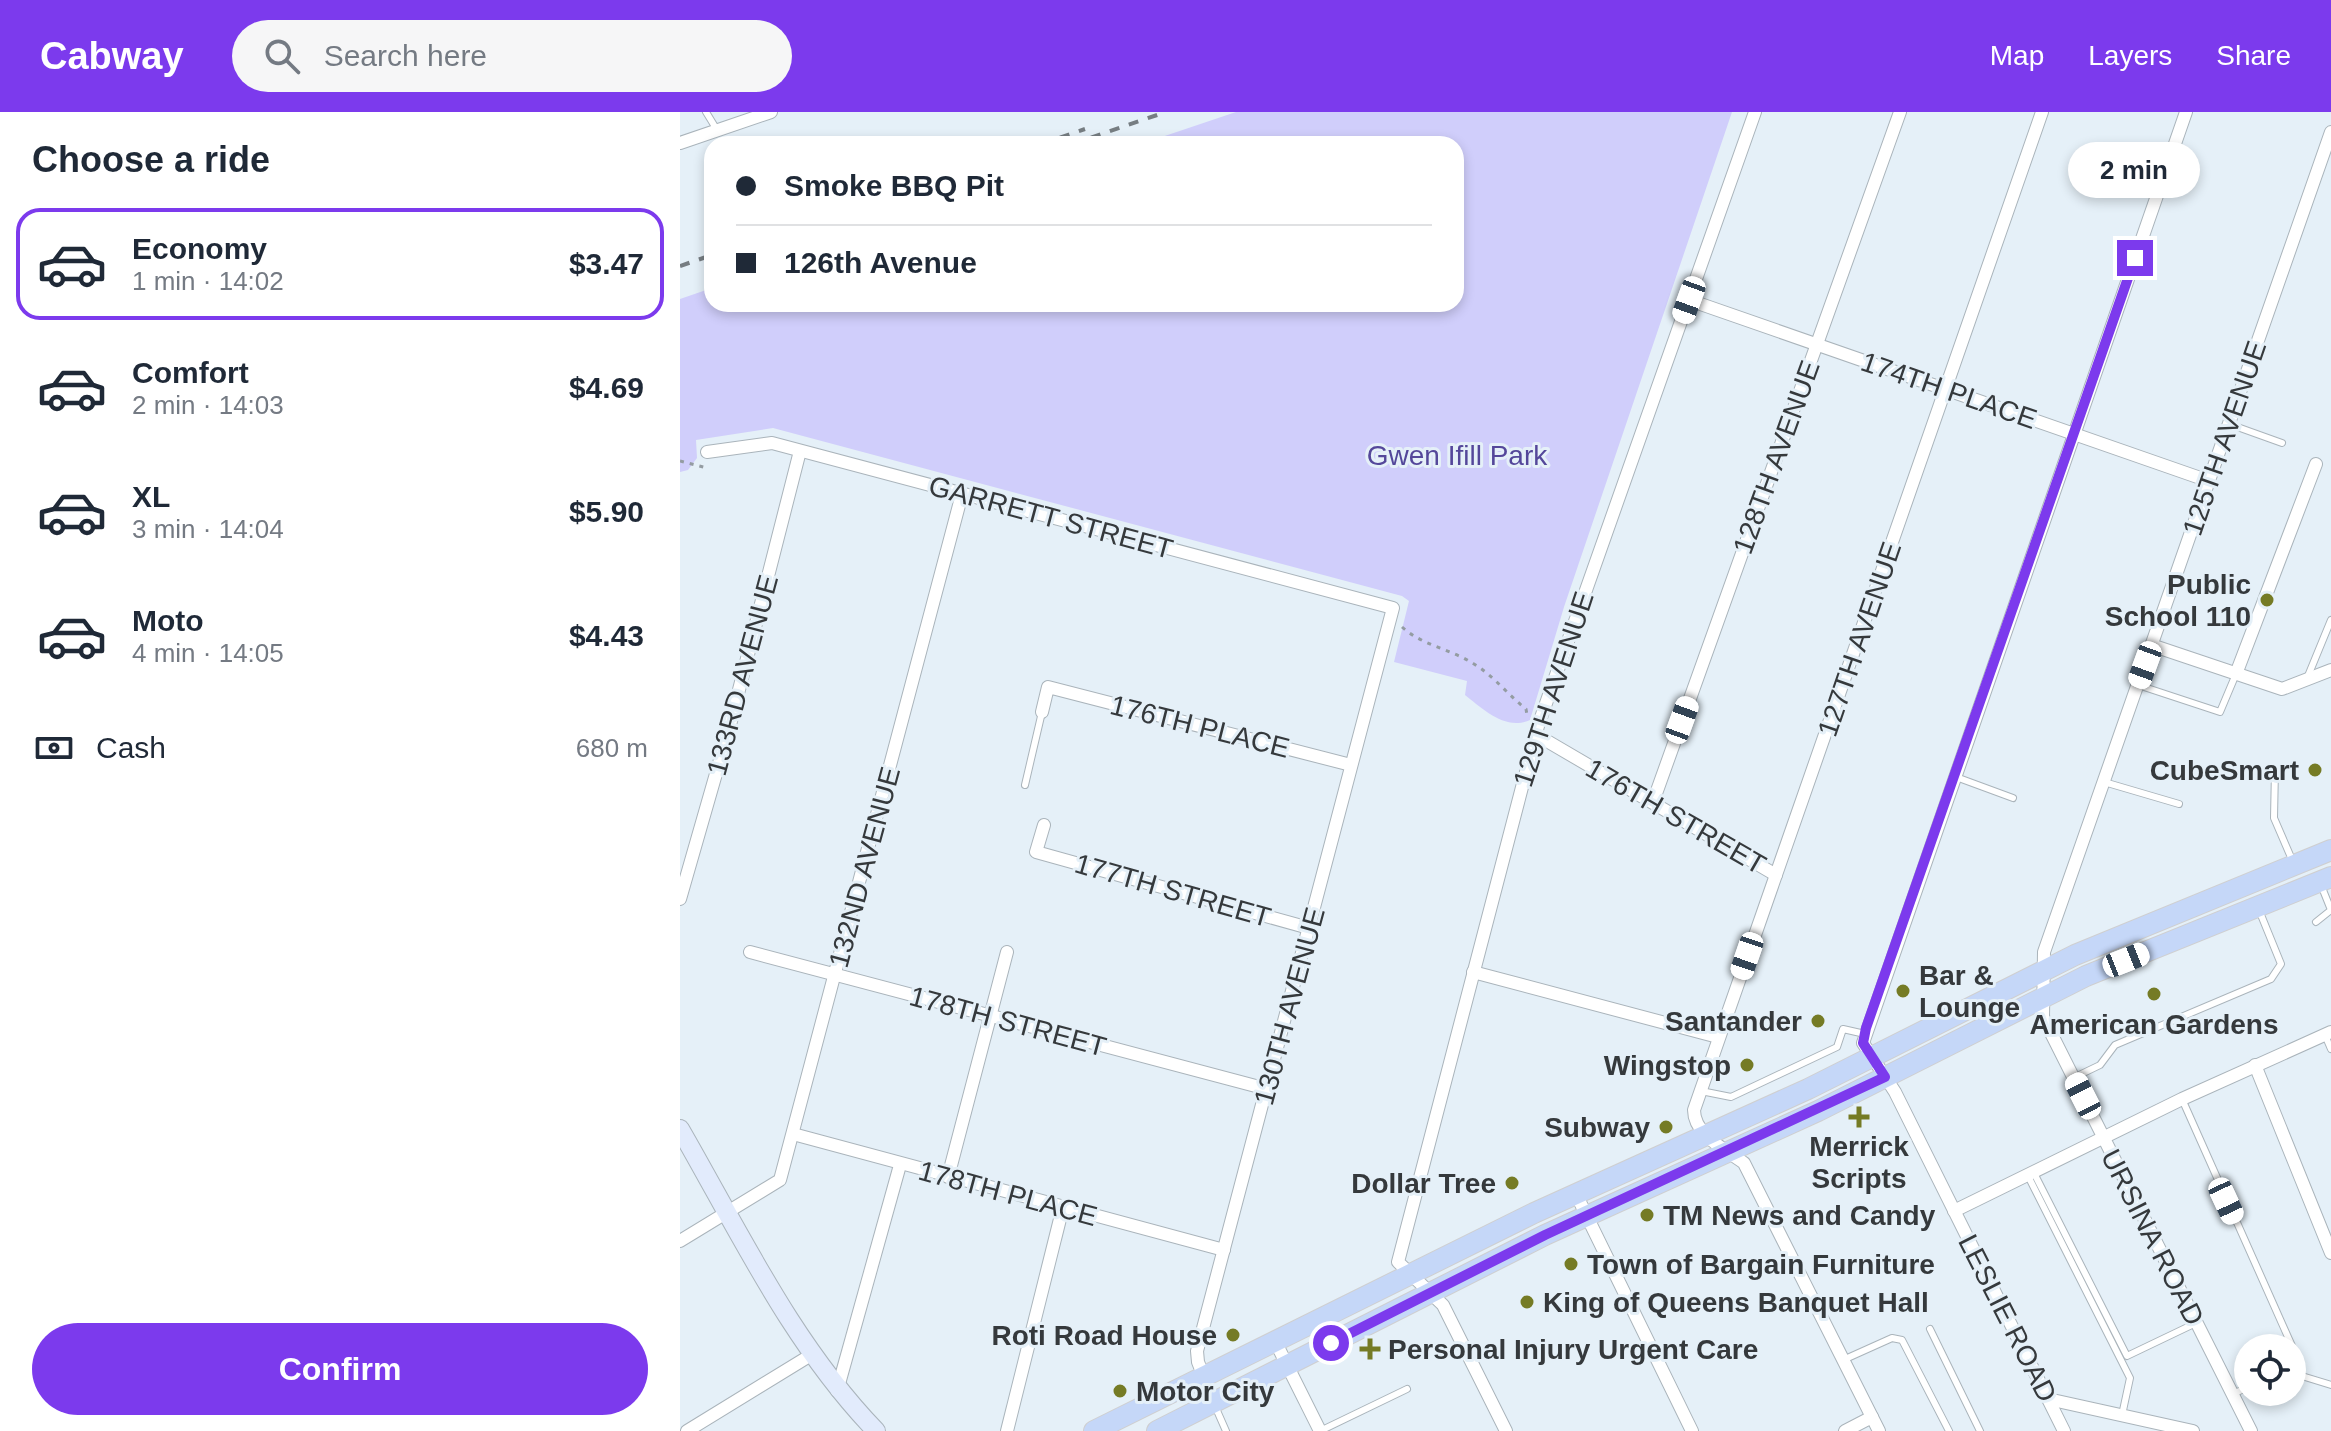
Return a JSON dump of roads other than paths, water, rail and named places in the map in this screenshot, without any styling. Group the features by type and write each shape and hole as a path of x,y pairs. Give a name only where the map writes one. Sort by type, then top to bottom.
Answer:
{"main road":[{"path":"1094,1431 1410,1274 1706,1136 1736,1108 1826,1066 1872,1057 2044,970 2331,850"},
{"path":"1157,1431 1430,1293 1885,1077 2100,970 2325,879"},
{"path":"680,1129 811,1355 837,1391 876,1431"}],"street":[{"path":"680,143 771,112"},
{"name":"129TH AVENUE","path":"1410,1274 1398,1262 1532,728 1755,112"},
{"name":"128TH AVENUE","path":"1653,802 1900,112"},
{"name":"127TH AVENUE","path":"1706,1136 1694,1122 1694,1110 2042,112"},
{"path":"1865,1034 2186,112"},
{"name":"125TH AVENUE","path":"2043,998 2044,952 2331,132"},
{"name":"174TH PLACE","path":"1689,300 2209,481"},
{"name":"GARRETT STREET","path":"707,452 772,443 1393,608"},
{"name":"133RD AVENUE","path":"680,899 730,725 800,451"},
{"path":"2236,674 2316,464"},
{"name":"132ND AVENUE","path":"680,1241 780,1180 962,494"},
{"name":"130TH AVENUE","path":"1214,1402 1197,1351 1393,608"},
{"path":"2151,645 2282,689 2331,670"},
{"name":"176TH PLACE","path":"1042,712 1048,687 1351,765"},
{"name":"176TH STREET","path":"1532,728 1776,875"},
{"name":"177TH STREET","path":"1044,825 1036,852 1309,928"},
{"name":"178TH STREET","path":"750,952 1267,1089"},
{"path":"948,1177 1007,952"},
{"path":"1473,972 1718,1037"},
{"name":"URSINA ROAD","path":"2043,998 2043,1017 2251,1431"},
{"name":"LESLIE ROAD","path":"1865,1034 1863,1043 1885,1077 2064,1431"},
{"path":"1954,1211 2182,1099 2328,1034"},
{"path":"2255,1065 2331,1253"},
{"name":"178TH PLACE","path":"793,1134 1224,1250"},
{"path":"1706,1136 1744,1163 1879,1431"},
{"path":"837,1391 900,1165"},
{"path":"1576,1194 1692,1431"},
{"path":"1007,1431 1063,1207"},
{"path":"1410,1274 1443,1305 1506,1431"},
{"path":"1275,1341 1320,1431"},
{"path":"687,1431 811,1355"},
{"path":"2048,1399 2193,1431"},
{"path":"1845,1431 1872,1417"}],"lane":[{"path":"706,112 717,130"},
{"path":"2229,424 2282,443"},
{"path":"2306,680 2331,620"},
{"path":"2138,684 2220,712 2236,674"},
{"path":"1025,785 1042,712"},
{"path":"2275,769 2274,818 2294,865"},
{"path":"1954,777 2013,798"},
{"path":"2104,782 2179,804"},
{"path":"2316,922 2331,910 2325,879"},
{"path":"2073,1078 2100,1065 2115,1045 2271,979 2281,964 2258,907"},
{"path":"1826,1066 1843,1029 1865,1034"},
{"path":"2328,1034 2331,1049"},
{"path":"1701,1091 1736,1108"},
{"path":"2182,1099 2287,1334"},
{"path":"2030,1173 2127,1356 2196,1323"},
{"path":"2030,1173 2130,1378 2122,1415"},
{"path":"1930,1329 1980,1431"},
{"path":"1843,1360 1892,1338 1902,1340 1949,1431"},
{"path":"2306,1377 2331,1385"},
{"path":"1320,1431 1407,1389"},
{"path":"1214,1402 1226,1431"}],"railway":[{"path":"1096,136 1166,112"},
{"path":"1064,136 1085,129"},
{"path":"680,266 704,258"}],"place":[{"name":"Public School 110","path":"2267,600"},
{"name":"CubeSmart","path":"2315,770"},
{"name":"Bar & Lounge","path":"1903,991"},
{"name":"American Gardens","path":"2154,994"},
{"name":"Santander","path":"1818,1021"},
{"name":"Wingstop","path":"1747,1065"},
{"name":"Merrick Scripts","path":"1859,1117"},
{"name":"Subway","path":"1666,1127"},
{"name":"Dollar Tree","path":"1512,1183"},
{"name":"TM News and Candy","path":"1647,1215"},
{"name":"Town of Bargain Furniture","path":"1571,1264"},
{"name":"King of Queens Banquet Hall","path":"1527,1302"},
{"name":"Roti Road House","path":"1233,1335"},
{"name":"Personal Injury Urgent Care","path":"1370,1349"},
{"name":"Motor City","path":"1120,1391"}],"park label":[{"name":"Gwen Ifill Park","path":"1457,455"}]}
